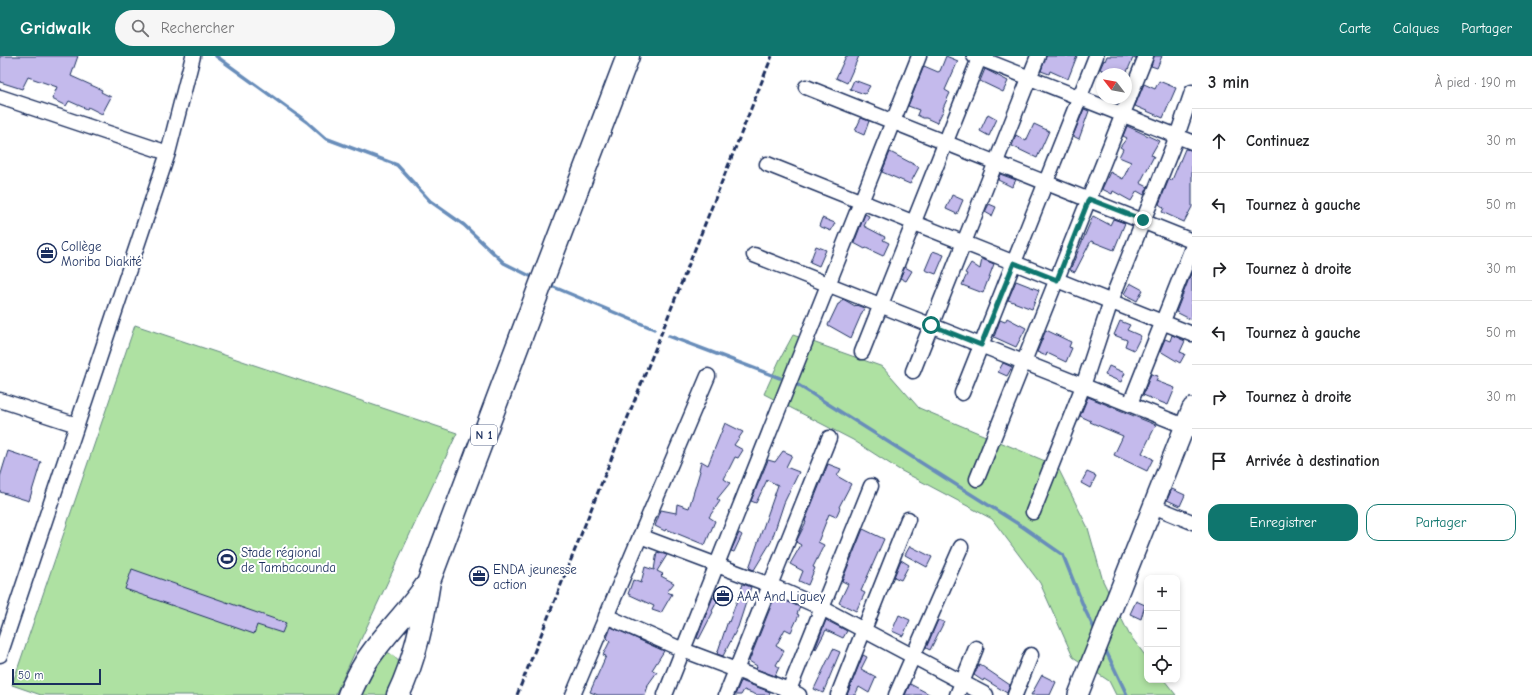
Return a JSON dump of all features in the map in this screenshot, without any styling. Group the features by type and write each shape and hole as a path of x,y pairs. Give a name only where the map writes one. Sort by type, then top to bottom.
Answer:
{"highway":[{"name":"N 1","path":"398,695 408,674 423,617 429,581 628,56"},
{"name":"N 1","path":"349,695 369,657 389,631 415,603 429,581"}],"street":[{"path":"665,695 827,284 919,56"},
{"path":"913,371 1038,56"},
{"path":"962,393 1096,56"},
{"path":"977,479 1146,56"},
{"path":"862,352 946,143 978,57 1192,142"},
{"path":"0,655 168,153 192,60"},
{"path":"806,87 1143,220 1192,241"},
{"path":"1033,512 1083,386 1111,301 1177,136 1192,92"},
{"path":"0,97 168,153"},
{"path":"767,164 1192,334"},
{"path":"1130,404 1192,248"},
{"path":"754,255 1188,428"},
{"path":"573,695 708,376"},
{"path":"0,400 77,425"},
{"path":"1078,695 1153,506 1188,428 1192,408"},
{"path":"726,695 829,438"},
{"path":"606,616 683,650 792,693 822,608 871,486"},
{"path":"1153,506 1192,522"},
{"path":"838,695 908,519"},
{"path":"640,536 770,585 822,608 912,656 960,689 986,695"},
{"path":"896,695 912,656 962,547"},
{"path":"960,689 976,648"},
{"path":"1015,695 1031,655"}],"green space":[{"name":"Stade régional de Tambacounda","path":"135,325 457,433 335,695 41,695 12,685"},
{"path":"793,335 883,367 919,408 1057,466 1088,528 1103,581 1129,634 1144,654 1144,683 1166,683 1176,695 1116,695 1109,681 1073,657 1040,583 992,519 898,469 853,440 764,394"},
{"path":"387,652 396,658 402,667 392,695 354,695 382,653"}],"building":[{"path":"0,56 78,56 71,76 102,90 101,92 111,97 102,114 88,107 87,109 69,101 66,106 52,99 57,87 28,77 22,89 0,82"},
{"path":"846,56 859,56 847,83 836,78"},
{"path":"946,56 958,61 945,90 950,93 937,123 917,115 919,110 908,106 924,66 938,72 940,71"},
{"path":"1046,56 1077,56 1068,79 1050,71 1049,74 1041,71"},
{"path":"1107,56 1137,56 1136,59 1133,58 1129,68 1100,68 1104,60 1105,61"},
{"path":"1154,56 1162,56 1157,68 1151,66"},
{"path":"985,69 1008,81 1003,92 980,81"},
{"path":"854,80 870,86 865,94 850,89"},
{"path":"1159,81 1176,88 1163,118 1135,106 1144,84 1155,89"},
{"path":"1084,109 1089,111 1079,139 1073,136"},
{"path":"988,114 997,119 989,136 980,131"},
{"path":"861,118 869,121 864,135 855,131"},
{"path":"1034,124 1049,131 1037,158 1012,146 1016,135 1026,141"},
{"path":"1127,126 1159,141 1151,155 1154,156 1140,183 1148,187 1144,195 1137,191 1131,201 1113,191 1112,194 1102,189 1110,172 1123,179 1131,162 1119,157 1123,149 1120,147 1127,138 1123,136"},
{"path":"1185,149 1192,150 1192,207 1184,222 1162,212 1164,208 1159,204 1169,179 1172,180"},
{"path":"890,152 919,167 910,184 882,172"},
{"path":"1000,174 1016,180 1012,187 998,180"},
{"path":"952,195 963,200 957,214 946,209"},
{"path":"989,204 996,207 992,216 985,212"},
{"path":"865,214 869,216 864,226 885,237 883,240 889,243 883,256 854,243"},
{"path":"1093,216 1110,225 1113,219 1125,223 1114,250 1091,241 1075,272 1070,270"},
{"path":"822,218 835,223 831,231 819,226"},
{"path":"816,246 826,250 819,266 810,262"},
{"path":"933,251 944,255 936,274 925,270"},
{"path":"982,259 994,264 983,293 962,285 967,274 965,273 971,263 980,269"},
{"path":"905,267 912,271 906,281 900,278"},
{"path":"1192,271 1192,320 1176,312"},
{"path":"1016,281 1039,290 1032,309 1008,300"},
{"path":"1130,283 1143,290 1137,301 1124,294"},
{"path":"843,299 855,306 864,308 851,338 828,325 838,304"},
{"path":"1007,318 1026,328 1016,347 994,337 1000,320 1005,322"},
{"path":"1120,321 1130,325 1127,330 1141,336 1134,350 1125,346 1127,340 1114,335"},
{"path":"1046,330 1071,342 1069,347 1072,348 1066,362 1047,353 1046,356 1037,352"},
{"path":"1172,335 1185,341 1180,352 1185,354 1180,363 1160,351 1165,339 1170,341"},
{"path":"1003,363 1012,367 1007,376 998,372"},
{"path":"1109,366 1125,373 1121,382 1105,375"},
{"path":"1151,374 1158,376 1156,381 1175,388 1168,405 1143,395"},
{"path":"1088,397 1156,425 1142,453 1153,459 1147,471 1114,455 1123,436 1090,422 1091,421 1080,416"},
{"path":"725,423 743,432 734,445 743,450 738,458 735,457 724,479 730,483 717,499 720,501 709,517 715,521 705,545 655,526 661,510 676,513 677,504 689,508 700,471 701,461 708,465"},
{"path":"8,451 41,462 29,501 0,492 0,477"},
{"path":"783,451 792,455 786,467 799,472 784,503 771,542 754,570 749,568 778,485 767,480 756,503 751,501 768,460 775,462"},
{"path":"828,464 841,469 837,476 851,484 839,507 840,508 836,517 829,514 818,542 824,545 813,567 815,568 808,585 799,581 803,571 790,564 801,545 796,542 806,522 805,521"},
{"path":"1087,472 1096,476 1090,488 1081,483"},
{"path":"1172,489 1185,495 1180,506 1167,500"},
{"path":"863,529 884,539 861,591 865,593 856,611 839,603 848,584 842,581"},
{"path":"739,533 742,535 734,552 731,551"},
{"path":"910,546 932,557 927,567 905,555"},
{"path":"657,552 667,555 657,571 663,574 661,576 674,583 667,592 672,594 661,613 652,610 654,606 628,594 633,580 641,583 645,567 654,570"},
{"path":"901,560 909,565 901,580 894,577"},
{"path":"132,569 286,623 282,633 257,625 254,634 125,589"},
{"path":"743,584 751,587 738,627 723,656 717,654"},
{"path":"775,596 800,607 797,614 799,615 791,632 785,629 776,646 784,651 776,665 779,667 775,676 756,669 757,666 749,661"},
{"path":"713,597 718,600 699,639 697,638"},
{"path":"1136,601 1144,605 1141,619 1130,614"},
{"path":"899,615 910,620 903,636 892,631"},
{"path":"826,620 847,631 843,638 826,630 815,649"},
{"path":"938,620 944,622 930,650 926,648"},
{"path":"611,627 664,651 652,670 657,672 647,686 645,695 598,695 590,692 606,656 603,655 610,641 607,638"},
{"path":"833,649 840,652 823,693 814,689"},
{"path":"863,655 867,657 861,669 876,677 869,693 859,687 855,695 847,695"},
{"path":"979,664 1010,685 1007,693 984,679 983,681 974,675"},
{"path":"1042,675 1056,682 1050,695 1031,695"},
{"path":"741,681 770,692 769,695 757,695 744,690 741,695 735,695"},
{"path":"910,684 931,695 905,695"}],"waterway":[{"path":"216,56 307,122 325,138 397,165 430,201 464,225 504,263 536,279"},
{"path":"549,285 654,329"},
{"path":"669,336 780,378"},
{"path":"798,385 1023,527 1063,555 1085,610 1094,628"},
{"path":"1106,651 1127,695"}],"railway":[{"path":"517,695 772,56"}],"place":[{"name":"Collège Moriba Diakité","path":"47,253"},
{"name":"Stade régional de Tambacounda","path":"227,559"},
{"name":"ENDA jeunesse action","path":"479,576"},
{"name":"AAA And Liguey","path":"723,596"}],"route":[{"path":"931,325 981,345 1014,263 1057,280 1089,199 1143,220"}]}
